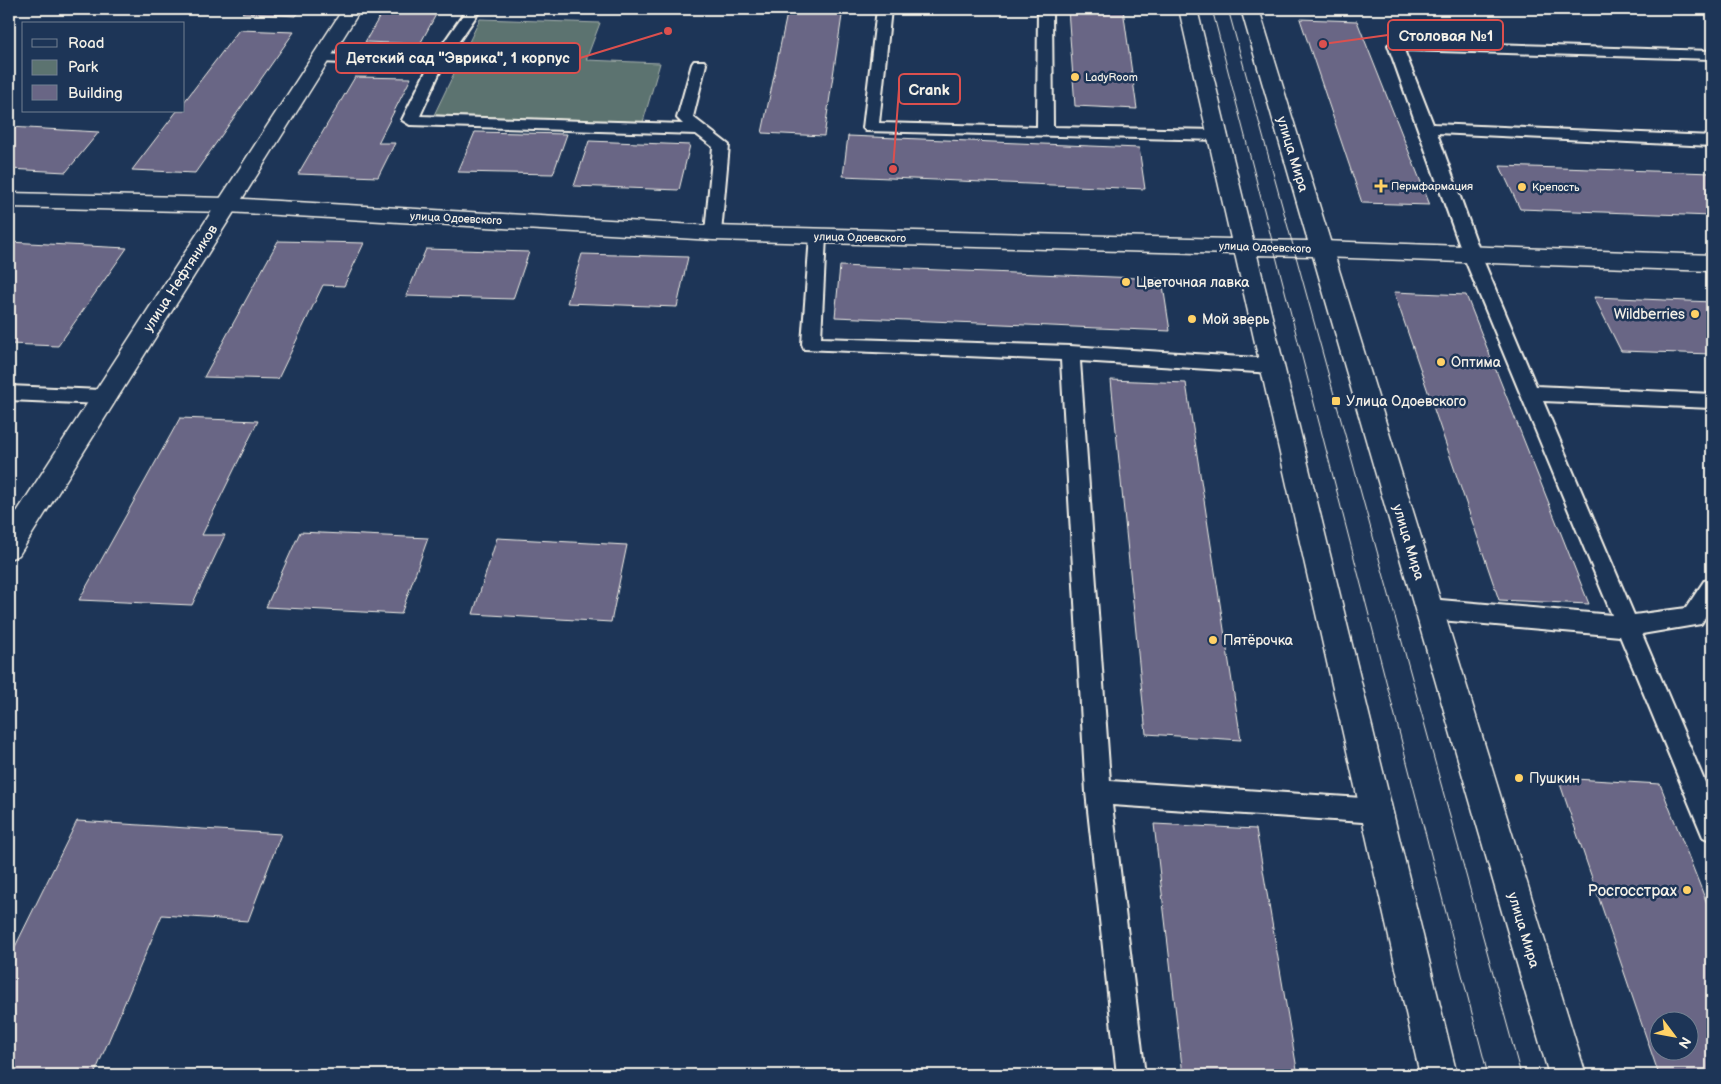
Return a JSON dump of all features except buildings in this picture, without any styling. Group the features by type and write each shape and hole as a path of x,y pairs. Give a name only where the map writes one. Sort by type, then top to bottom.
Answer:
{"street":[{"name":"улица Нефтяников","path":"9,547 101,396 227,205 352,9"},
{"path":"1188,9 1439,1075"},
{"name":"улица Мира","path":"1250,9 1568,1075"},
{"name":"улица Одоевского","path":"9,200 227,205 713,233 1245,246 1712,264"}],"lane":[{"path":"474,9 437,63 410,120 699,129"},
{"path":"884,9 871,128 1219,135"},
{"path":"1045,9 1046,132"},
{"path":"1712,55 1396,45 1472,255 1712,828"},
{"path":"321,58 437,63"},
{"path":"699,64 685,118 720,145 713,233"},
{"path":"1427,128 1712,141"},
{"path":"818,236 811,344 1070,353 1273,366"},
{"path":"1070,353 1098,792 1131,1075"},
{"path":"9,393 101,396"},
{"path":"1530,393 1712,401"},
{"path":"1429,609 1626,626 1693,617 1712,588"},
{"path":"1098,792 1377,811"}],"green space":[{"path":"480,19 600,23 586,60 660,63 643,122 434,115"}],"tram line":[{"path":"1212,9 1488,1075"},
{"path":"1228,9 1521,1075"}],"place":[{"name":"Детский сад \"Эврика\", 1 корпус","path":"668,31"},
{"name":"Столовая №1","path":"1323,44"},
{"name":"LadyRoom","path":"1075,77"},
{"name":"Crank","path":"893,169"},
{"name":"Пермфармация","path":"1381,186"},
{"name":"Крепость","path":"1522,187"},
{"name":"Цветочная лавка","path":"1126,282"},
{"name":"Wildberries","path":"1695,314"},
{"name":"Мой зверь","path":"1192,319"},
{"name":"Оптима","path":"1441,362"},
{"name":"Улица Одоевского","path":"1336,401"},
{"name":"Пятёрочка","path":"1213,640"},
{"name":"Пушкин","path":"1519,778"},
{"name":"Росгосстрах","path":"1687,890"}]}
